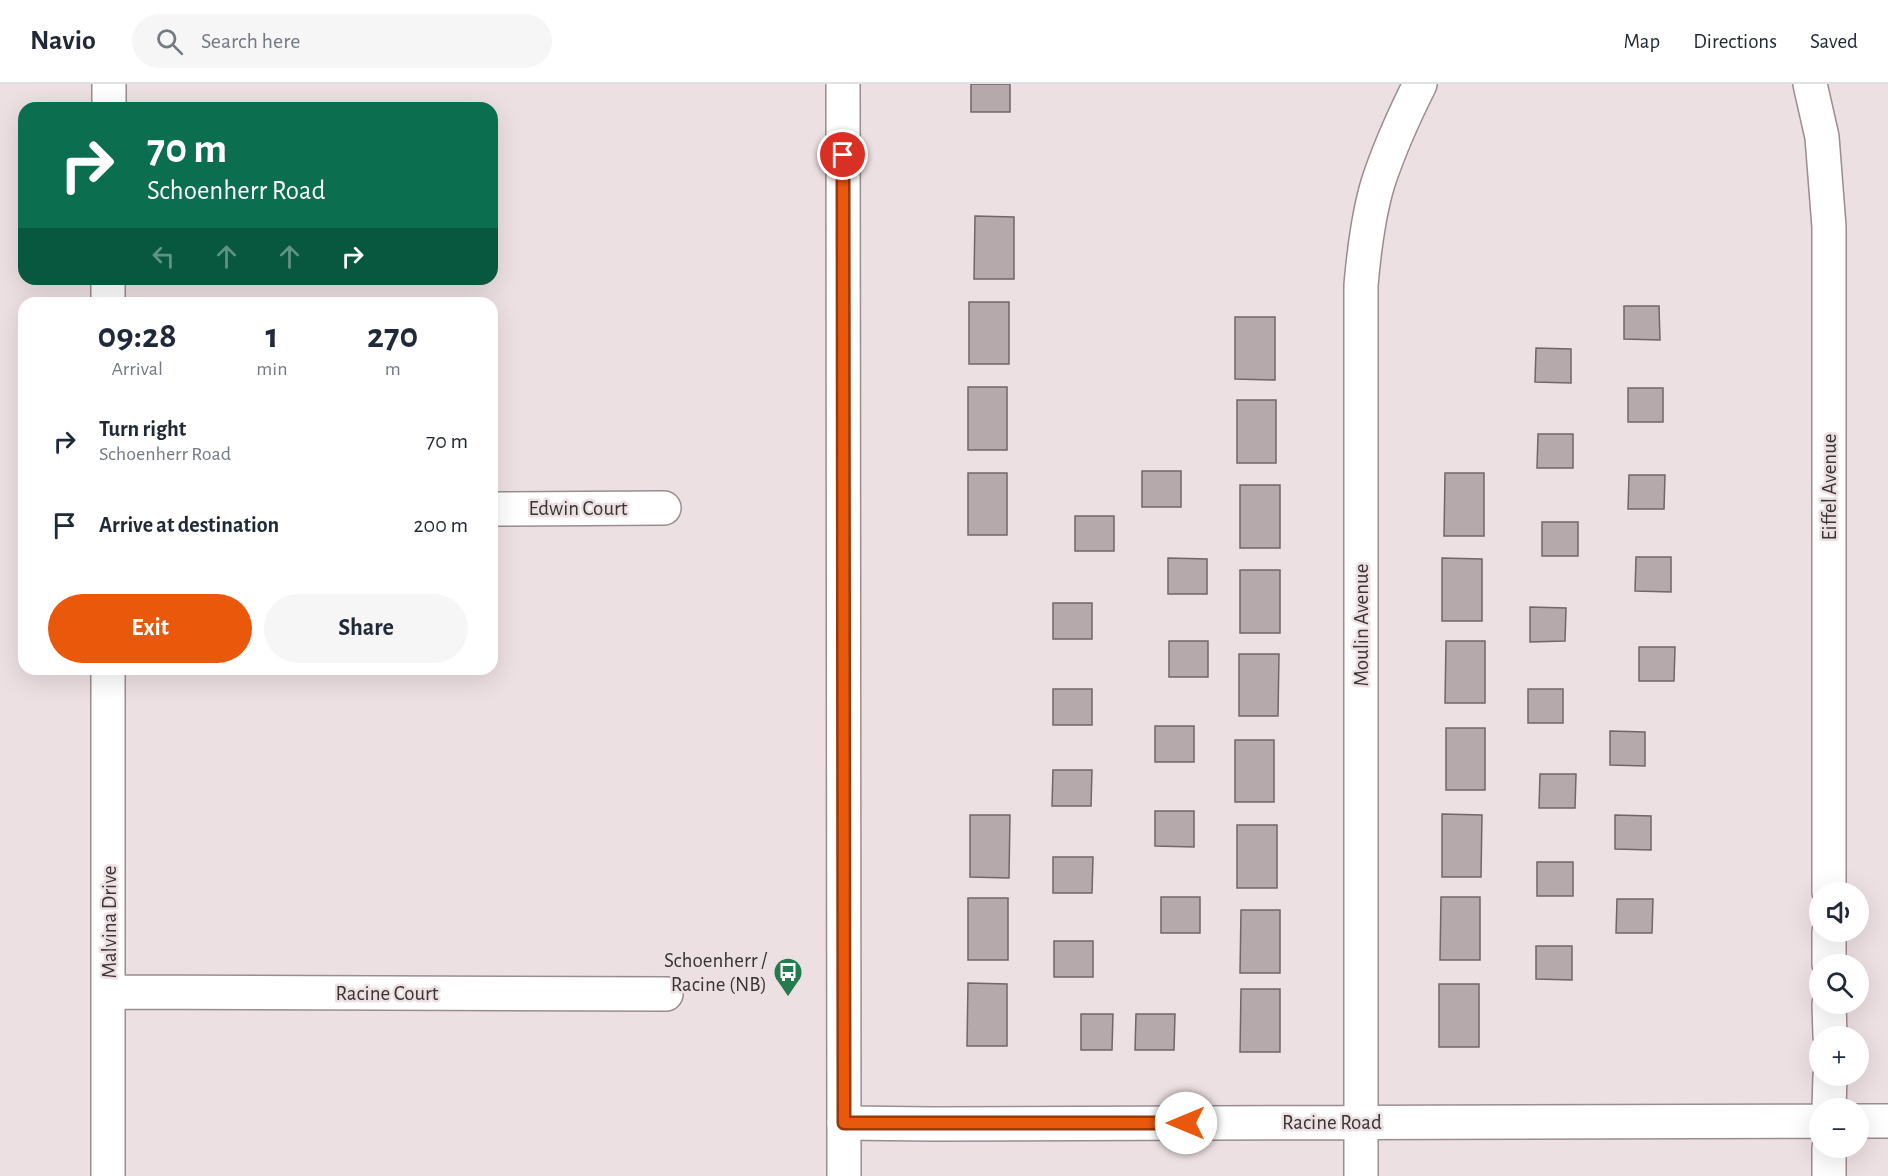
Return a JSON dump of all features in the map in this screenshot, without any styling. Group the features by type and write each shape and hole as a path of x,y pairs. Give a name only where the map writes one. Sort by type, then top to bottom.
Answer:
{"street":[{"path":"109,84 109,102"},
{"path":"843,84 844,1176"},
{"name":"Moulin Avenue","path":"1361,1176 1360,285 1366,238 1378,185 1398,129 1420,84"},
{"name":"Eiffel Avenue","path":"1810,84 1822,137 1828,227 1829,882"},
{"name":"Edwin Court","path":"498,508 664,508"},
{"name":"Malvina Drive","path":"108,675 108,1176"},
{"name":"Racine Court","path":"108,992 666,994"},
{"name":"Racine Road","path":"844,1123 1809,1121"},
{"path":"1869,1121 1888,1121"},
{"path":"1829,1158 1829,1176"}],"building":[{"path":"971,84 1010,84 1010,112 971,112"},
{"path":"975,216 1014,217 1014,279 974,279"},
{"path":"969,302 1009,302 1009,364 969,364"},
{"path":"1624,306 1659,306 1660,340 1624,339"},
{"path":"1235,317 1275,317 1275,380 1235,379"},
{"path":"1536,348 1571,349 1571,383 1535,382"},
{"path":"968,387 1007,387 1007,450 968,450"},
{"path":"1628,388 1663,388 1663,422 1628,422"},
{"path":"1237,400 1276,400 1276,463 1237,463"},
{"path":"1538,434 1573,434 1573,468 1537,468"},
{"path":"1142,471 1181,471 1181,507 1142,507"},
{"path":"968,473 1007,473 1007,535 968,535"},
{"path":"1445,473 1484,473 1484,536 1444,536"},
{"path":"1629,475 1665,475 1664,509 1628,509"},
{"path":"1240,485 1280,485 1280,548 1240,548"},
{"path":"1075,516 1114,516 1114,551 1075,551"},
{"path":"1542,522 1578,522 1578,556 1542,556"},
{"path":"1636,557 1671,557 1671,592 1635,591"},
{"path":"1168,558 1207,559 1207,594 1168,594"},
{"path":"1442,558 1482,559 1482,621 1442,621"},
{"path":"1240,570 1280,570 1280,633 1240,633"},
{"path":"1053,603 1092,603 1092,639 1053,639"},
{"path":"1530,607 1566,608 1565,641 1530,642"},
{"path":"1169,641 1208,641 1208,677 1169,677"},
{"path":"1446,641 1485,641 1485,703 1445,703"},
{"path":"1639,647 1675,647 1674,681 1639,681"},
{"path":"1239,654 1279,654 1278,716 1239,716"},
{"path":"1053,689 1092,689 1092,725 1053,725"},
{"path":"1528,689 1563,689 1563,723 1528,723"},
{"path":"1155,726 1194,726 1194,762 1155,762"},
{"path":"1446,728 1485,728 1485,790 1446,790"},
{"path":"1610,731 1645,732 1645,766 1610,765"},
{"path":"1235,740 1274,740 1274,802 1235,802"},
{"path":"1053,770 1092,770 1091,806 1052,806"},
{"path":"1540,774 1576,774 1575,808 1539,808"},
{"path":"1155,811 1194,811 1194,847 1155,846"},
{"path":"1442,814 1482,815 1481,877 1442,877"},
{"path":"970,815 1010,815 1009,878 970,877"},
{"path":"1615,815 1651,816 1651,850 1615,849"},
{"path":"1237,825 1277,825 1277,888 1237,888"},
{"path":"1053,857 1093,857 1092,893 1053,893"},
{"path":"1537,862 1573,862 1573,896 1537,896"},
{"path":"1161,897 1200,897 1200,933 1161,933"},
{"path":"1441,897 1480,897 1480,960 1440,960"},
{"path":"968,898 1008,898 1008,960 968,960"},
{"path":"1617,899 1653,899 1652,933 1616,933"},
{"path":"1241,910 1280,910 1280,973 1240,973"},
{"path":"1054,941 1093,941 1093,977 1054,977"},
{"path":"1536,946 1572,946 1572,980 1536,979"},
{"path":"968,983 1007,984 1007,1046 967,1046"},
{"path":"1439,984 1479,984 1479,1047 1439,1047"},
{"path":"1241,989 1280,989 1280,1052 1240,1052"},
{"path":"1081,1014 1113,1014 1112,1050 1081,1050"},
{"path":"1136,1014 1175,1014 1174,1050 1135,1050"}],"place":[{"name":"Schoenherr / Racine (NB)","path":"788,998"}],"route":[{"path":"843,155 844,1123 1186,1123"}]}
